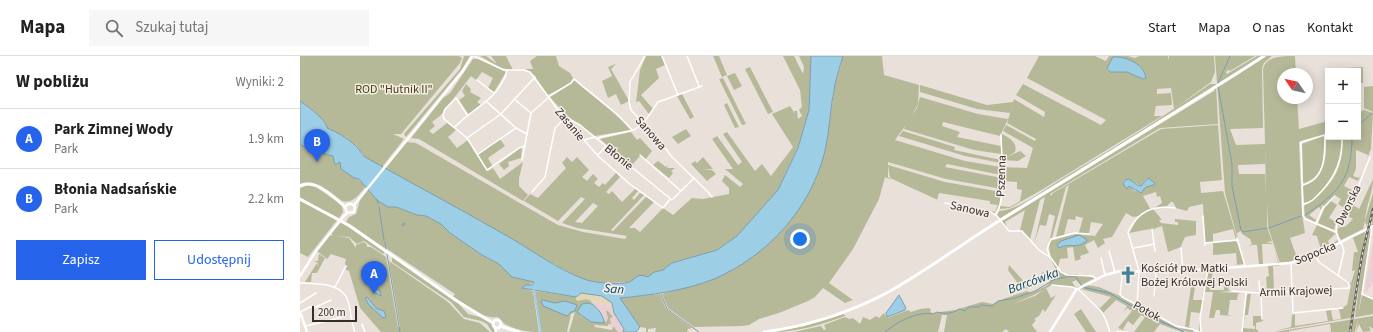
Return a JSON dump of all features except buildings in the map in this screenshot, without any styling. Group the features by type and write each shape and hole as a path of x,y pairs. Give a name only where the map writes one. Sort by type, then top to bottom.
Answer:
{"main road":[{"path":"764,332 813,322 862,305 893,289 996,222 1156,126 1264,56"},
{"path":"300,186 306,183 314,184 346,206"},
{"path":"300,200 342,221 457,301 486,319 497,325 519,332"}],"street":[{"path":"300,275 347,212 346,206 353,205 462,72 473,56 507,71 525,70 535,77 500,114 467,138"},
{"name":"Sanowa","path":"645,56 630,82 629,96 631,110 661,142 671,156 712,198"},
{"path":"662,56 678,95"},
{"path":"584,140 632,130 643,124 658,102 701,86 687,56"},
{"path":"455,127 487,102 507,71"},
{"name":"Zasanie","path":"535,77 565,118 598,156 630,184 663,208 671,199"},
{"path":"522,160 532,113 549,97 571,83 574,79 618,115 632,130"},
{"path":"476,80 494,93"},
{"path":"468,116 458,100 454,99 443,115 444,119 467,138 488,170 519,148 525,146"},
{"path":"514,99 532,113"},
{"path":"487,102 516,128 527,134"},
{"path":"532,192 545,177 555,128 565,118"},
{"name":"Błonie","path":"565,118 580,125 671,199"},
{"path":"478,154 516,128"},
{"name":"Pszenna","path":"995,215 999,210 1002,192 1001,135"},
{"path":"1325,135 1301,142 1303,204 1311,202 1333,178 1342,154 1342,140"},
{"path":"1302,185 1311,181 1323,167 1326,159 1325,140"},
{"path":"598,156 606,146"},
{"path":"640,155 681,191"},
{"name":"Dworska","path":"1338,276 1344,251 1336,232 1338,222 1352,202 1370,157"},
{"path":"671,199 694,178"},
{"name":"Dworska","path":"1316,224 1323,208 1335,196"},
{"name":"Sanowa","path":"945,203 988,212 995,215 1009,231 1021,230 1040,250 1050,257 1058,269 1064,274 1093,276 1096,278"},
{"name":"Dworska","path":"1303,204 1304,218 1336,232"},
{"path":"347,212 354,212 353,205"},
{"path":"1137,306 1139,272 1134,248 1128,233 1136,218 1154,208 1160,206 1175,208"},
{"path":"1203,216 1205,244 1238,240"},
{"path":"1372,226 1362,294 1373,299"},
{"name":"Sopocka","path":"1050,332 1080,287 1105,275 1123,271 1183,271 1291,263 1314,255 1372,226"},
{"path":"1152,229 1155,251"},
{"path":"1050,257 1047,249 1051,239 1078,233 1088,234"},
{"path":"1237,238 1245,266"},
{"path":"1134,248 1154,244"},
{"path":"1180,248 1183,271"},
{"path":"1109,251 1115,272"},
{"path":"1314,255 1320,263 1338,276"},
{"path":"1101,258 1105,275"},
{"path":"1291,263 1294,314 1342,308"},
{"path":"335,287 346,266"},
{"path":"1200,332 1200,318 1208,269"},
{"name":"Potok","path":"1123,271 1120,295 1137,306 1176,326 1200,332"},
{"path":"1154,296 1156,272"},
{"name":"Armii Krajowej","path":"1232,291 1260,293 1350,288 1350,284 1338,276"},
{"path":"1259,281 1262,319"},
{"path":"300,283 335,287 345,294 355,332"},
{"path":"1052,285 1080,287 1101,311 1110,332"},
{"path":"300,303 316,293"},
{"path":"1242,332 1246,293"},
{"path":"307,332 300,312 310,307 316,308 331,300"},
{"path":"306,326 343,317"},
{"path":"362,324 366,332"},
{"path":"497,325 497,332"},
{"path":"1116,332 1127,332"}],"shaded area":[{"path":"1373,207 1363,253 1350,332 1362,252"},
{"path":"1373,241 1373,283 1366,293 1364,291"},
{"path":"592,301 612,305 614,313 624,329 623,332 614,332 613,326 608,326"}],"green space":[{"name":"ROD \"Hutnik II\"","path":"300,56 459,56 462,58 460,63 401,134 393,134 404,139 382,167 365,157 356,145 350,142 347,138 327,128 326,124 320,117 300,101"},
{"path":"464,56 470,56 463,68 406,137 404,134 460,69"},
{"path":"480,56 486,56 497,64 491,56 506,56 513,70 501,68"},
{"path":"537,56 556,56 559,66 570,73 573,78 571,82 574,80 631,130 595,136 577,123 560,109 550,97 566,86 548,95 534,75 526,69 533,69 530,61"},
{"path":"646,56 661,56 665,65 656,69 659,78 641,95 653,109 649,114 639,101 636,102 640,70"},
{"path":"713,56 719,56 727,75 722,77"},
{"path":"783,56 794,56 803,74 804,67 799,56 811,56 809,110 798,147 778,190 747,227 737,236 717,250 672,263 663,270 654,272 649,281 604,283 584,280 385,169 407,142 416,143 558,225 583,232 625,239 627,236 577,228 562,223 585,199 581,197 558,221 524,201 530,194 538,198 566,168 562,163 567,157 572,162 577,157 589,170 582,177 587,181 593,174 598,179 594,183 599,187 603,183 605,185 616,173 620,177 606,192 609,194 612,191 622,202 635,189 638,191 632,198 634,200 640,193 644,195 611,230 613,231 646,197 654,202 629,228 635,228 640,232 663,208 673,215 692,198 703,199 729,194 729,188 722,181 725,175 740,187 743,184 725,169 733,169 712,139 717,136 738,165 742,162 723,134 727,132 755,171 762,164 771,176 793,147 772,114 790,106 795,114 794,111 797,111 798,119 802,116 799,110 802,107 800,90","holes":["593,203 598,206 582,223 575,222"]},
{"path":"843,56 882,56 884,75 919,85 918,104 912,116 917,108 920,97 978,114 1008,119 1000,136 943,122 942,126 960,132 957,137 1001,146 1001,154 974,150 904,129 906,125 895,140 965,161 1001,167 1001,175 947,164 945,167 1002,178 1002,189 946,179 888,162 888,177 891,180 885,177 879,199 853,249 829,283 853,300 845,303 823,288 815,297 808,301 779,313 759,319 749,325 694,327 668,308 662,294 713,279 815,181 825,151 835,85"},
{"path":"1039,56 1095,56 1106,61 1109,56 1128,56 1135,58 1139,56 1168,56 1169,61 1169,56 1214,56 1215,72 1211,82 1174,109 1170,80 1171,88 1157,89 1157,94 1171,93 1172,105 1156,106 1154,116 1162,116 1172,110 1010,208 1000,209 1000,206 1010,207 1020,201 1022,190 1017,189 1017,182 1002,181 1002,160 1003,167 1027,168 1033,148 1003,131 1006,125 1035,141 1036,139 1007,123 1013,104 1010,113 977,109 920,92 920,85 987,105 1013,102 1014,99 1044,117 1045,112 1016,95 1023,84 1101,125 1106,120 1027,78","holes":["1115,57 1134,62 1141,68 1146,77 1143,79 1127,72 1110,72 1107,69"]},
{"path":"1215,56 1255,56 1230,71 1228,70 1226,72 1227,74 1257,56 1262,56 1220,86 1266,56 1272,56 1264,63 1262,68 1263,128 1230,129 1236,145 1265,144 1263,69 1267,61 1271,59 1295,56 1296,68 1277,68 1277,104 1297,104 1299,129 1325,122 1325,135 1299,142 1302,214 1305,233 1290,238 1297,258 1312,254 1292,261 1280,263 1268,227 1267,202 1267,227 1272,241 1266,243 1273,244 1262,244 1263,264 1259,264 1257,245 1253,245 1260,243 1248,246 1252,244 1250,239 1242,234 1241,231 1237,233 1238,240 1225,193","holes":["1265,150 1266,194 1265,174 1239,174 1238,165 1265,164"]},
{"path":"473,59 478,59 506,72 494,92 488,88 493,78 482,72 476,80 471,76 441,115 432,122 435,126 429,131 433,134 447,123 456,130 448,137 457,148 468,140 486,169 488,171 493,168 500,179 523,162 519,178 519,186 528,195 523,201 419,139 411,138 443,98 450,93"},
{"path":"616,64 611,69 629,101 621,105 616,94 608,98 602,81 612,76 608,67"},
{"path":"750,67 773,112 768,114 745,69"},
{"path":"1363,67 1363,83 1361,83 1361,68 1345,68"},
{"path":"735,73 742,86 734,90 727,76"},
{"path":"723,78 746,124 742,125 719,79"},
{"path":"466,84 471,89 470,92 481,98 477,102 481,105 469,115 459,100 465,96 462,91"},
{"path":"1210,84 1216,84 1218,124 1160,128 1050,194 1051,196 1053,193 1161,129 1218,125 1222,180 1200,182 1201,193 1223,191 1237,238 1236,240 1233,229 1213,234 1213,242 1205,243 1203,204 1189,207 1187,211 1176,208 1173,202 1171,202 1164,207 1174,208 1160,207 1153,209 1162,220 1159,220 1161,223 1178,225 1178,222 1175,222 1175,219 1196,221 1196,235 1185,237 1181,246 1183,256 1181,247 1168,252 1162,226 1151,230 1129,233 1139,216 1133,217 1126,213 1112,237 1103,239 1105,243 1098,248 1094,240 1085,245 1089,253 1080,256 1081,259 1075,261 1073,247 1067,248 1068,258 1060,259 1058,268 1050,254 1050,243 1048,247 1055,216 1049,214 1046,226 1040,225 1034,244 1045,197 1040,200 1030,239 1020,230 1025,210 1005,222 1007,228 997,216 999,211 1013,208 1030,199 1154,122","holes":["1216,86 1214,91 1002,221 1001,218","1147,178 1153,183 1144,188 1142,192 1135,191 1129,186 1127,188 1123,183 1124,180 1128,179 1141,186","1069,185 1056,237 1064,235 1068,219 1075,220 1076,216 1083,218 1079,232 1077,233 1089,234 1091,222 1103,224 1095,236 1075,234 1051,241 1066,187","1156,192 1157,197 1160,196 1162,203 1151,210 1143,196"]},
{"path":"1373,86 1373,112 1364,108 1364,87"},
{"path":"682,94 694,117 690,119 677,96"},
{"path":"727,103 739,127 735,128 724,105"},
{"path":"1364,110 1373,113 1371,149 1367,159 1368,155 1356,150 1356,169 1353,176 1359,178 1362,173 1358,181 1349,177 1344,186 1354,191 1356,188 1346,209 1338,204 1341,199 1336,196 1331,201 1337,205 1329,218 1336,222 1334,230 1318,223 1325,207 1335,195 1324,206 1322,205 1321,210 1319,207 1309,215 1316,220 1315,222 1305,217 1304,206 1321,192 1334,178 1341,161 1342,140 1361,140 1361,112"},
{"path":"686,129 691,136 678,144 672,137"},
{"path":"903,131 955,147 954,150 1001,160 1001,163 965,156 899,136"},
{"path":"631,132 637,140 640,138 652,151 645,160 640,156 631,166 600,139"},
{"path":"1002,134 1014,143 1016,149 1015,152 1009,156 1020,151 1026,156 1018,161 1002,160"},
{"path":"1323,136 1324,158 1320,170 1311,180 1304,183 1302,144"},
{"path":"500,139 505,146 488,158 493,167 487,169 478,155"},
{"path":"1326,140 1341,140 1339,161 1330,181 1311,201 1304,203 1303,186 1311,181 1320,171 1326,154"},
{"path":"300,144 309,150 333,156 335,165 339,161 347,172 366,186 356,198 346,202 317,185 311,183 300,184"},
{"path":"522,147 521,158 508,162 509,166 504,170 499,164"},
{"path":"703,157 713,169 702,170 712,170 716,174 707,181 691,164 695,161 697,163"},
{"path":"658,161 666,167 668,165 667,168 675,168 671,171 673,173 669,178 653,165"},
{"path":"888,165 945,182 1001,192 999,207 994,214 990,211 995,212 998,205 990,204 990,201 939,193 937,200 890,178"},
{"path":"1373,179 1365,220 1373,193 1373,207 1368,224 1366,225 1365,221 1363,229 1341,240 1338,228 1346,226 1353,219 1345,214 1352,204 1359,209"},
{"path":"308,185 316,187 342,205 343,212 339,218 300,199 300,188"},
{"path":"368,189 377,200 388,207 396,207 417,215 426,216 441,224 450,233 482,255 499,264 512,277 534,282 523,288 533,291 539,332 517,329 505,324 498,317 481,314 453,297 455,294 346,222 349,217 356,214 360,200"},
{"path":"300,201 338,219 308,257 300,253"},
{"path":"1373,211 1373,223 1371,222 1369,224"},
{"path":"341,222 385,252 383,254 364,241 357,244 349,237 336,236 349,238 356,248 356,245 364,242 367,247 371,247 386,257 398,327 400,327 389,261 448,302 464,319 480,323 490,332 381,332 360,308 349,271 345,269 347,267 345,264 346,259 331,254 327,259 317,251 330,235 333,236 331,233"},
{"path":"1317,225 1335,233 1337,236 1335,234 1328,241 1330,245 1338,240 1338,243 1321,250 1317,236 1312,235"},
{"path":"1369,229 1364,233 1366,233 1352,317 1355,317 1363,253 1368,231 1371,232 1358,316 1362,295 1373,299 1373,314 1275,331 1291,327 1292,315 1295,314 1295,326 1328,321 1326,311 1320,311 1333,310 1331,311 1333,320 1341,319 1339,309 1347,305 1351,285 1345,280 1351,283 1355,270 1352,271 1354,252 1358,252 1353,238 1349,239"},
{"path":"1237,242 1244,264 1237,265 1236,253 1213,255 1213,243"},
{"path":"319,254 325,258 317,273 312,273 311,282 305,282 317,263 317,266 318,263 314,261 318,261"},
{"path":"392,256 458,303 468,314 480,317 492,324 495,332 492,332 487,324 481,321 464,317 451,302 392,262"},
{"path":"1050,258 1058,269 1065,275 1075,274 1095,278 1081,285 1076,280 1072,282 1076,288 1054,285 1058,287 1052,285 1046,288 1051,298 1056,295 1045,312 1043,309 1039,316 1034,319 1036,320 1032,325 1037,332 1009,332 1006,329 1002,332 944,332 947,315 942,315 938,332 794,332 821,326 824,330 826,329 824,325 845,317 849,319 853,318 860,324 863,317 870,320 876,316 879,318 884,313 887,318 908,310 911,312 929,308 931,310 930,312 933,313 955,310 982,302 993,304 1027,291 1031,293 1046,286 1051,281 1048,281 1041,274 1043,272 1051,278 1058,273","holes":["1044,289 1035,296 1015,303 1034,295"]},
{"path":"1009,265 1029,287 1025,290 1021,288 1008,270"},
{"path":"1261,265 1279,265 1273,266 1274,291 1290,291 1291,285 1291,291 1263,293 1267,291 1266,277 1269,276 1268,266"},
{"path":"1208,270 1213,270 1210,290 1224,290 1225,279 1230,280 1228,290 1231,291 1219,292 1240,293 1238,294 1237,300 1230,300 1228,315 1233,316 1220,315 1220,310 1216,310 1214,318 1209,318 1213,292 1205,292 1202,309"},
{"path":"1192,280 1196,280 1193,300 1202,300 1204,286 1200,320 1201,331 1199,332 1200,313 1191,312 1189,327 1197,330 1183,328 1185,327"},
{"path":"1086,285 1099,287 1120,296 1178,328 1194,330 1193,332 1182,331 1161,323 1120,298 1107,292 1083,287"},
{"path":"1082,287 1111,294 1147,316 1181,332 1160,324 1154,332 1134,332 1145,317 1141,315 1133,325 1128,321 1123,329 1126,331 1118,328 1132,311 1127,308 1123,313 1127,306 1116,300 1103,313 1097,306 1100,308 1111,297 1081,289 1081,291 1080,290"},
{"path":"535,291 576,297 576,300 589,299 595,306 590,303 580,315 591,322 601,323 604,321 603,319 606,322 608,318 606,311 608,311 613,317 610,318 611,324 608,324 608,326 594,325 595,327 612,330 613,326 618,332 569,332 575,312 571,314 567,332 541,332"},
{"path":"660,294 666,309 692,328 688,329 687,332 655,332 656,328 648,329 648,332 646,332 646,328 640,327 619,298"},
{"path":"1248,294 1251,294 1248,315 1245,315 1243,328 1255,329 1255,326 1253,326 1253,316 1262,316 1262,320 1263,312 1263,321 1256,323 1256,329 1259,332 1242,332"},
{"path":"1081,309 1096,332 1086,332 1074,314"},
{"path":"844,314 845,316 809,327 791,331 772,332 804,326"},
{"path":"1373,316 1373,329 1369,326 1371,331 1363,332 1359,324 1356,332 1358,319 1355,332 1351,332 1352,319"},
{"path":"1352,319 1350,332 1331,332 1330,324 1289,332 1275,332"}],"sand":[{"path":"581,293 603,297 612,305 585,299 579,301 576,300 576,297"}],"water":[{"name":"San","path":"811,56 843,56 833,93 825,151 809,192 798,210 784,228 752,257 734,269 714,279 691,287 655,294 620,298 640,327 636,332 623,332 624,329 614,313 612,303 602,296 581,293 576,297 522,288 526,285 532,285 534,282 512,277 499,264 482,255 450,233 441,224 426,216 417,215 396,207 388,207 377,200 359,179 354,178 341,169 340,162 335,165 333,156 309,150 300,144 300,101 320,117 326,124 327,128 342,135 352,142 365,157 509,237 555,265 574,275 593,282 625,283 632,281 637,276 641,275 648,277 654,272 663,270 672,263 717,250 737,236 778,190 798,148 809,110"},
{"path":"1113,57 1123,58 1134,62 1145,73 1146,78 1143,79 1127,72 1110,72 1107,68"},
{"path":"1148,178 1155,183 1154,185 1146,187 1141,193 1129,186 1127,189 1123,184 1125,180 1129,179 1141,186"},
{"path":"1079,235 1087,241 1076,246 1063,246 1059,248 1057,245 1061,241"},
{"path":"365,270 372,286 380,291 381,296 372,291 363,276"},
{"path":"1082,287 1108,292 1148,315 1184,332 1152,318 1111,294"},
{"path":"899,295 906,308 905,310 887,317 886,313"},
{"path":"367,297 377,309 384,311 386,317 383,318 369,305 365,298"},
{"path":"543,300 555,303 565,301 577,305 575,311 571,312 567,316 543,306 541,301"},
{"path":"587,303 593,305 598,310 604,320 604,323 591,322 577,312 582,304"}],"waterway":[{"path":"1218,83 1230,56"},
{"path":"1218,86 1232,164 1232,186 1241,230 1243,232 1267,228"},
{"path":"1361,123 1372,113"},
{"path":"1305,215 1327,199 1341,183 1346,174 1349,163 1352,140"},
{"path":"377,200 378,204"},
{"path":"379,207 384,240"},
{"path":"1269,228 1301,216"},
{"path":"404,223 405,224 404,226 402,225 404,223"},
{"path":"385,242 386,251"},
{"path":"387,254 400,332"},
{"name":"Barcówka","path":"885,332 901,321 920,314 933,314 937,312 948,313 959,309 965,311 969,307 979,307 981,305 992,306 998,301 1015,298 1035,291 1055,279 1073,276 1076,277 1082,286"},
{"path":"534,290 541,332"},
{"name":"Barcówka","path":"661,294 667,309 699,332"}],"railway":[{"path":"1350,332 1362,255 1373,209"}],"place":[{"name":"Błonia Nadsańskie","path":"317,162"},
{"name":"Kościół pw. Matki Bożej Królowej Polski","path":"1128,275"},
{"name":"Park Zimnej Wody","path":"374,294"}]}
